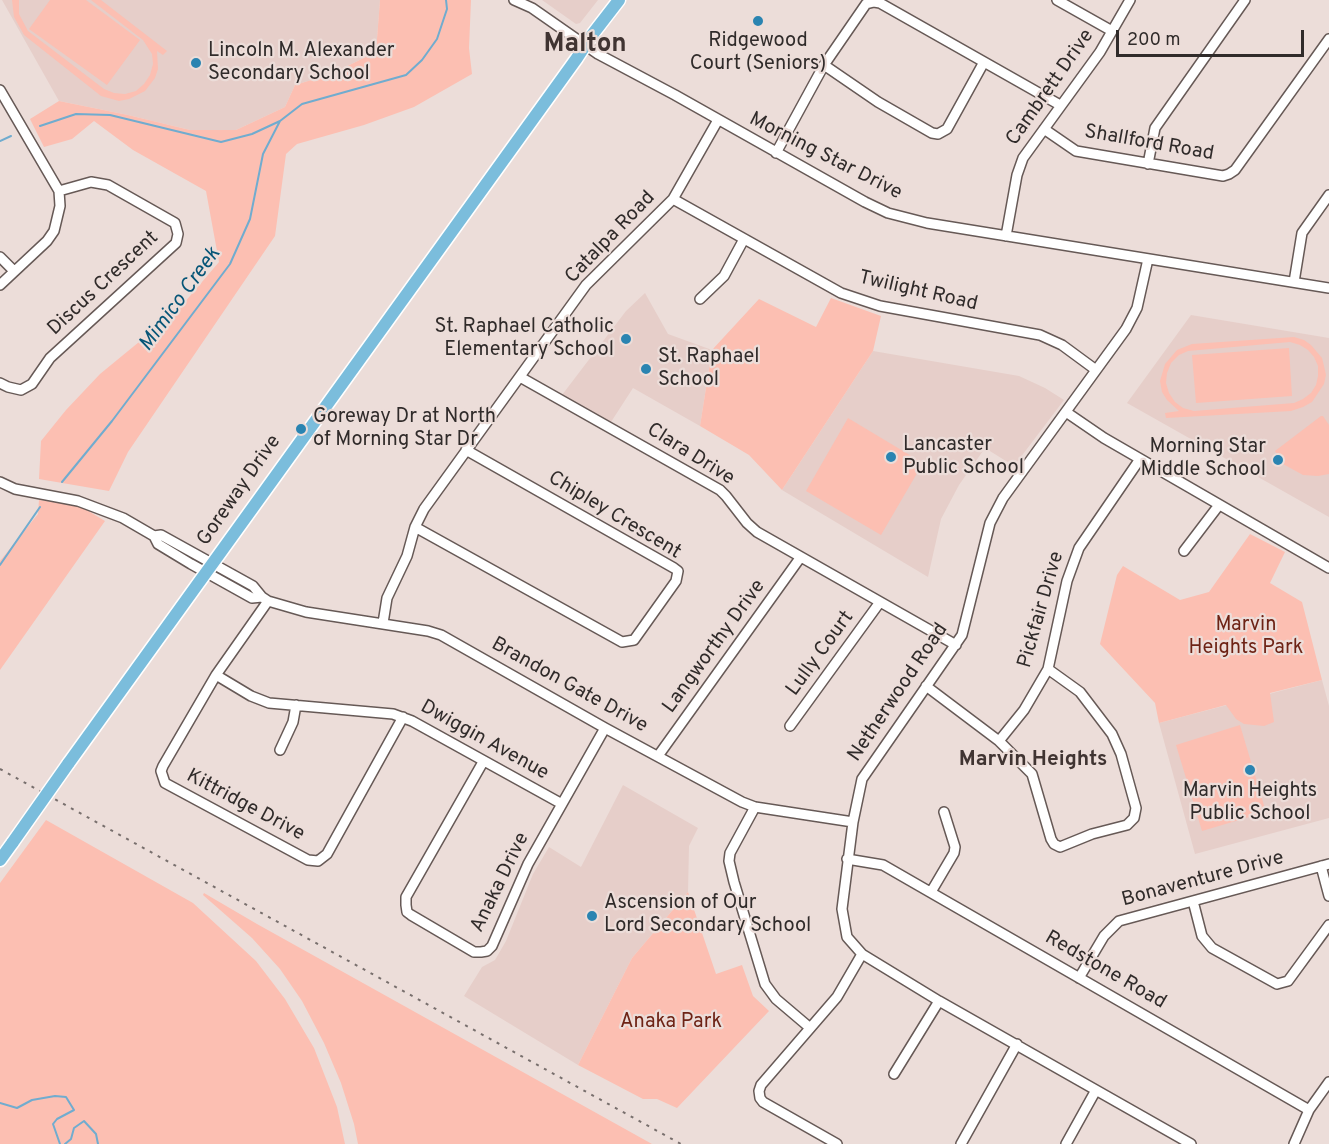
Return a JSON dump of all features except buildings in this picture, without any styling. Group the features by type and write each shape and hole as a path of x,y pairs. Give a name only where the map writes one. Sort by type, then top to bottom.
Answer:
{"main road":[{"name":"Goreway Drive","path":"0,860 619,0"}],"street":[{"name":"Morning Star Drive","path":"514,0 532,8 585,46 888,213 927,224 1329,288"},
{"path":"1058,0 1113,31"},
{"name":"Cambrett Drive","path":"1006,236 1019,167 1060,105 1100,52 1130,0"},
{"path":"1148,164 1155,128 1245,0"},
{"path":"776,153 824,65 866,4 874,2 880,3 1060,105"},
{"name":"Shallford Road","path":"1044,129 1076,151 1222,176 1235,170 1329,39"},
{"path":"824,65 878,102 932,134 938,134 947,129 984,62"},
{"path":"0,90 58,191 60,206 54,231 47,241 0,285"},
{"name":"Catalpa Road","path":"383,623 387,598 407,556 415,527 424,508 586,285 673,199 718,120"},
{"name":"Discus Crescent","path":"0,383 21,390 32,384 50,358 176,243 178,234 175,223 108,185 91,182 58,191"},
{"path":"1294,282 1302,233 1329,195"},
{"name":"Twilight Road","path":"673,199 841,293 880,306 1040,335 1062,345 1096,370"},
{"path":"700,299 724,276 744,239"},
{"path":"0,257 14,271"},
{"name":"Netherwood Road","path":"1148,259 1135,314 1003,498 990,523 984,538 966,624 956,645 862,779 847,859 842,906 847,937 862,954 939,1001 1191,1144"},
{"name":"Clara Drive","path":"520,377 720,490 757,532 956,645"},
{"path":"1066,412 1086,427 1219,506 1329,568"},
{"name":"Chipley Crescent","path":"415,527 622,642 634,640 676,581 678,571 674,568 466,450"},
{"name":"Pickfair Drive","path":"999,741 1024,710 1048,669 1067,581 1079,548 1140,459"},
{"name":"Brandon Gate Drive","path":"0,482 15,489 78,501 103,509 154,536 161,535 209,568 253,586 265,599 306,612 383,623 441,635 742,802 755,807 853,822"},
{"path":"1184,551 1219,506"},
{"name":"Langworthy Drive","path":"658,756 800,558"},
{"name":"Kittridge Drive","path":"265,599 216,675 163,766 161,771 165,783 312,861 324,858 403,717"},
{"name":"Lully Court","path":"790,726 880,602"},
{"path":"926,686 999,741 1032,774 1049,833 1054,844 1060,847 1092,834 1127,825 1132,821 1136,808 1121,754 1112,734 1080,692 1048,669"},
{"name":"Dwiggin Avenue","path":"216,675 258,699 269,702 393,714 403,717 562,804"},
{"path":"280,750 293,722 296,705"},
{"name":"Anaka Drive","path":"483,762 406,897 407,912 474,952 487,951 492,946 523,874 605,728"},
{"path":"755,807 730,853 729,861 734,882 765,984 776,999 809,1028"},
{"path":"932,892 954,853 955,847 944,812"},
{"name":"Redstone Road","path":"847,859 884,865 1309,1110"},
{"path":"1325,865 1329,896"},
{"name":"Bonaventure Drive","path":"1079,978 1104,936 1119,921 1325,865"},
{"path":"1193,901 1202,936 1212,948 1277,984 1288,981 1329,925"},
{"path":"837,1144 763,1102 759,1091 761,1085 837,996 862,954"},
{"path":"894,1074 939,1001"},
{"path":"961,1144 1017,1044"},
{"path":"1294,1144 1309,1110 1329,1082"},
{"path":"1065,1144 1096,1090"}],"shaded area":[{"name":"Lincoln M. Alexander Secondary School","path":"2,0 380,0 376,52 331,74 295,85 285,107 236,130 190,130 59,101"},
{"path":"542,0 598,0 580,23 576,24"},
{"name":"St. Raphael School","path":"645,293 668,334 712,350 700,426 633,388 611,422 562,395 626,311"},
{"name":"Morning Star Middle School","path":"1191,315 1329,338 1329,517 1127,403"},
{"name":"Lancaster Public School","path":"873,351 1019,376 1064,400 1014,466 985,448 959,485 941,519 928,577 782,490"},
{"name":"Marvin Heights Public School","path":"1322,680 1329,706 1329,818 1195,854 1159,723"},
{"name":"Ascension of Our Lord Secondary School","path":"623,785 698,828 689,846 688,892 632,958 578,1065 464,996 482,967 495,960 506,941 533,874 549,847 581,867"}],"green space":[{"path":"12,0 19,0 19,14 28,31 104,89 114,93 125,94 136,91 144,84 153,64 152,54 143,40 91,0 101,0 167,51 163,55 157,51 158,69 155,78 145,91 119,101 101,96 24,35 14,17"},
{"path":"50,0 86,0 140,40 107,85 29,29"},
{"path":"380,0 471,0 469,48 472,74 414,107 364,125 297,144 286,154 275,236 128,452 109,491 39,479 41,441 66,410 100,374 178,310 219,262 206,191 133,150 94,121 72,139 44,147 30,119 59,101 190,130 236,130 285,107 295,85 331,74 376,52"},
{"path":"831,298 881,316 873,351 782,490 749,455 700,426 712,350 759,299 816,327"},
{"path":"1294,337 1304,340 1322,358 1326,375 1324,384 1312,402 1291,411 1166,418 1165,413 1179,411 1162,392 1160,381 1165,364 1177,350 1192,344","holes":["1290,342 1300,345 1314,357 1318,366 1318,376 1311,393 1294,403 1194,411 1183,408 1169,393 1166,383 1171,363 1179,355 1188,351"]},
{"path":"1289,348 1292,396 1196,403 1192,355"},
{"path":"1321,416 1329,425 1329,474 1303,475 1283,464 1275,451"},
{"path":"848,418 923,463 881,535 806,491"},
{"path":"39,500 80,506 105,521 0,670 0,561 38,514"},
{"name":"Marvin Heights Park","path":"1250,534 1285,552 1270,583 1302,602 1322,680 1270,693 1274,722 1264,726 1244,724 1236,719 1226,705 1159,723 1155,703 1100,644 1117,575 1123,566 1180,600 1209,592"},
{"path":"1240,725 1266,812 1202,831 1176,745"},
{"path":"46,820 193,903 256,961 285,999 314,1048 337,1107 345,1144 0,1144 0,883"},
{"name":"Anaka Park","path":"688,892 716,974 742,965 753,996 769,1011 677,1108 657,1099 643,1099 578,1065 632,958"},
{"path":"204,893 652,1144 358,1144 341,1083 324,1043 302,1001 280,969 252,938 203,895"}],"waterway":[{"name":"Mimico Creek","path":"62,482 112,421 230,264 250,219 263,154 280,121 302,104 406,75 422,60 437,39 447,9 446,0"},
{"path":"40,126 76,114 110,115 221,142 252,134 280,121"},
{"path":"0,141 11,136"},
{"name":"Mimico Creek","path":"0,565 40,507"},
{"name":"Mimico Creek","path":"0,1103 17,1108 32,1100 55,1096 66,1097 74,1110 57,1119 53,1124 60,1144"},
{"name":"Mimico Creek","path":"65,1144 71,1139 74,1128 84,1121 96,1134 98,1144"}],"railway":[{"path":"0,769 681,1144"}],"place":[{"name":"Ridgewood Court (Seniors)","path":"758,21"},
{"name":"Lincoln M. Alexander Secondary School","path":"196,63"},
{"name":"St. Raphael Catholic Elementary School","path":"626,339"},
{"name":"St. Raphael School","path":"646,369"},
{"name":"Goreway Dr at North of Morning Star Dr","path":"301,429"},
{"name":"Lancaster Public School","path":"891,457"},
{"name":"Morning Star Middle School","path":"1278,460"},
{"name":"Marvin Heights Public School","path":"1250,770"},
{"name":"Ascension of Our Lord Secondary School","path":"592,916"}],"district":[{"name":"Malton","path":"585,46"},
{"name":"Marvin Heights","path":"1033,761"}]}
